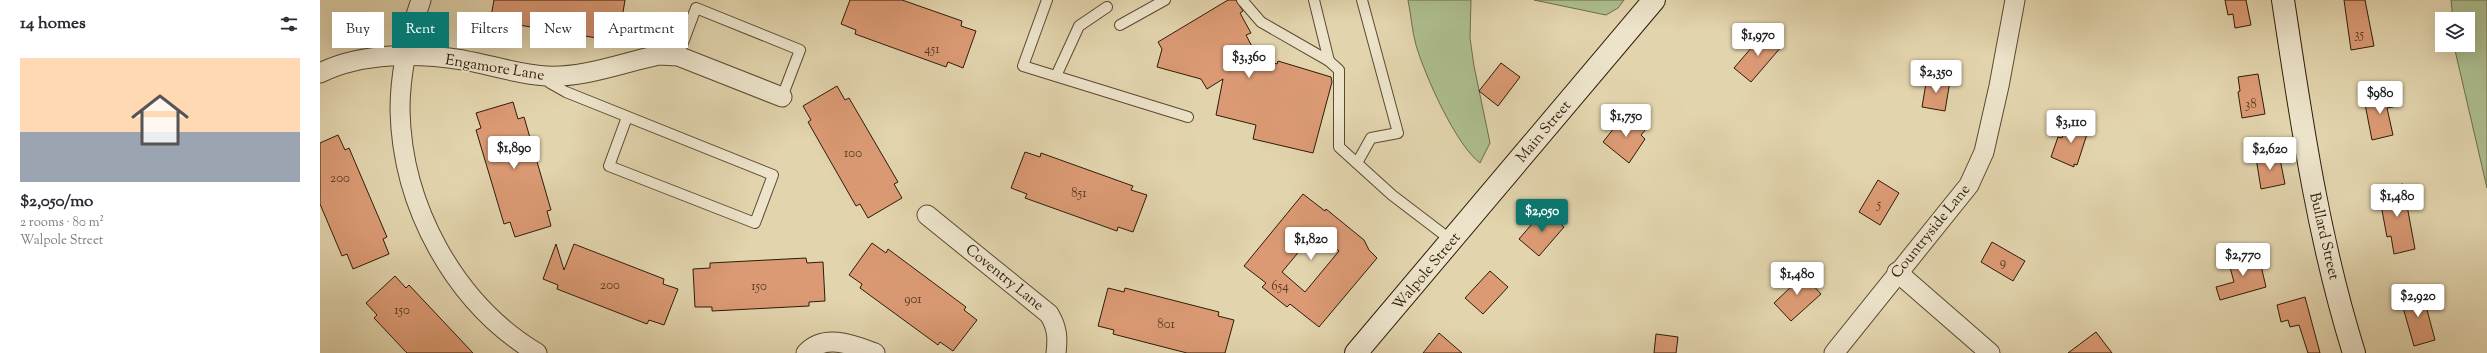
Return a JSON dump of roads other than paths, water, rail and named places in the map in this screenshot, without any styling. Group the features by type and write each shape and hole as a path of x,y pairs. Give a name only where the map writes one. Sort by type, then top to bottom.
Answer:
{"main road":[{"name":"Main Street","path":"1495,188 1654,0"},
{"name":"Bullard Street","path":"2283,0 2309,171 2345,325 2354,353"},
{"name":"Walpole Street","path":"1356,353 1495,188"}],"street":[{"path":"421,0 406,56 401,94 402,132 408,173 423,217 436,246 455,276 491,316 533,352"},
{"name":"Countryside Lane","path":"1834,353 1897,272 1968,185 1984,152 2015,0"},
{"name":"Engamore Lane","path":"320,73 364,60 406,56 462,60 517,72 546,76 576,75 658,55 678,56 782,97"},
{"name":"Coventry Lane","path":"927,215 1049,314 1056,325 1058,339 1056,353"},
{"path":"1897,272 1990,353"},
{"path":"806,353 820,344 831,341 875,353"}],"lane":[{"path":"1047,0 1022,66 1188,117"},
{"path":"1120,25 1165,0"},
{"path":"1242,0 1261,22 1329,62 1338,70 1340,81 1339,147 1392,194 1451,240"},
{"path":"1314,0 1329,62"},
{"path":"1357,163 1371,138 1398,133 1362,0"},
{"path":"1056,76 1079,26 1107,7"},
{"path":"678,56 696,8 800,50 782,97"},
{"path":"546,76 550,83 562,90 773,175 755,223 609,166 627,117"}]}
